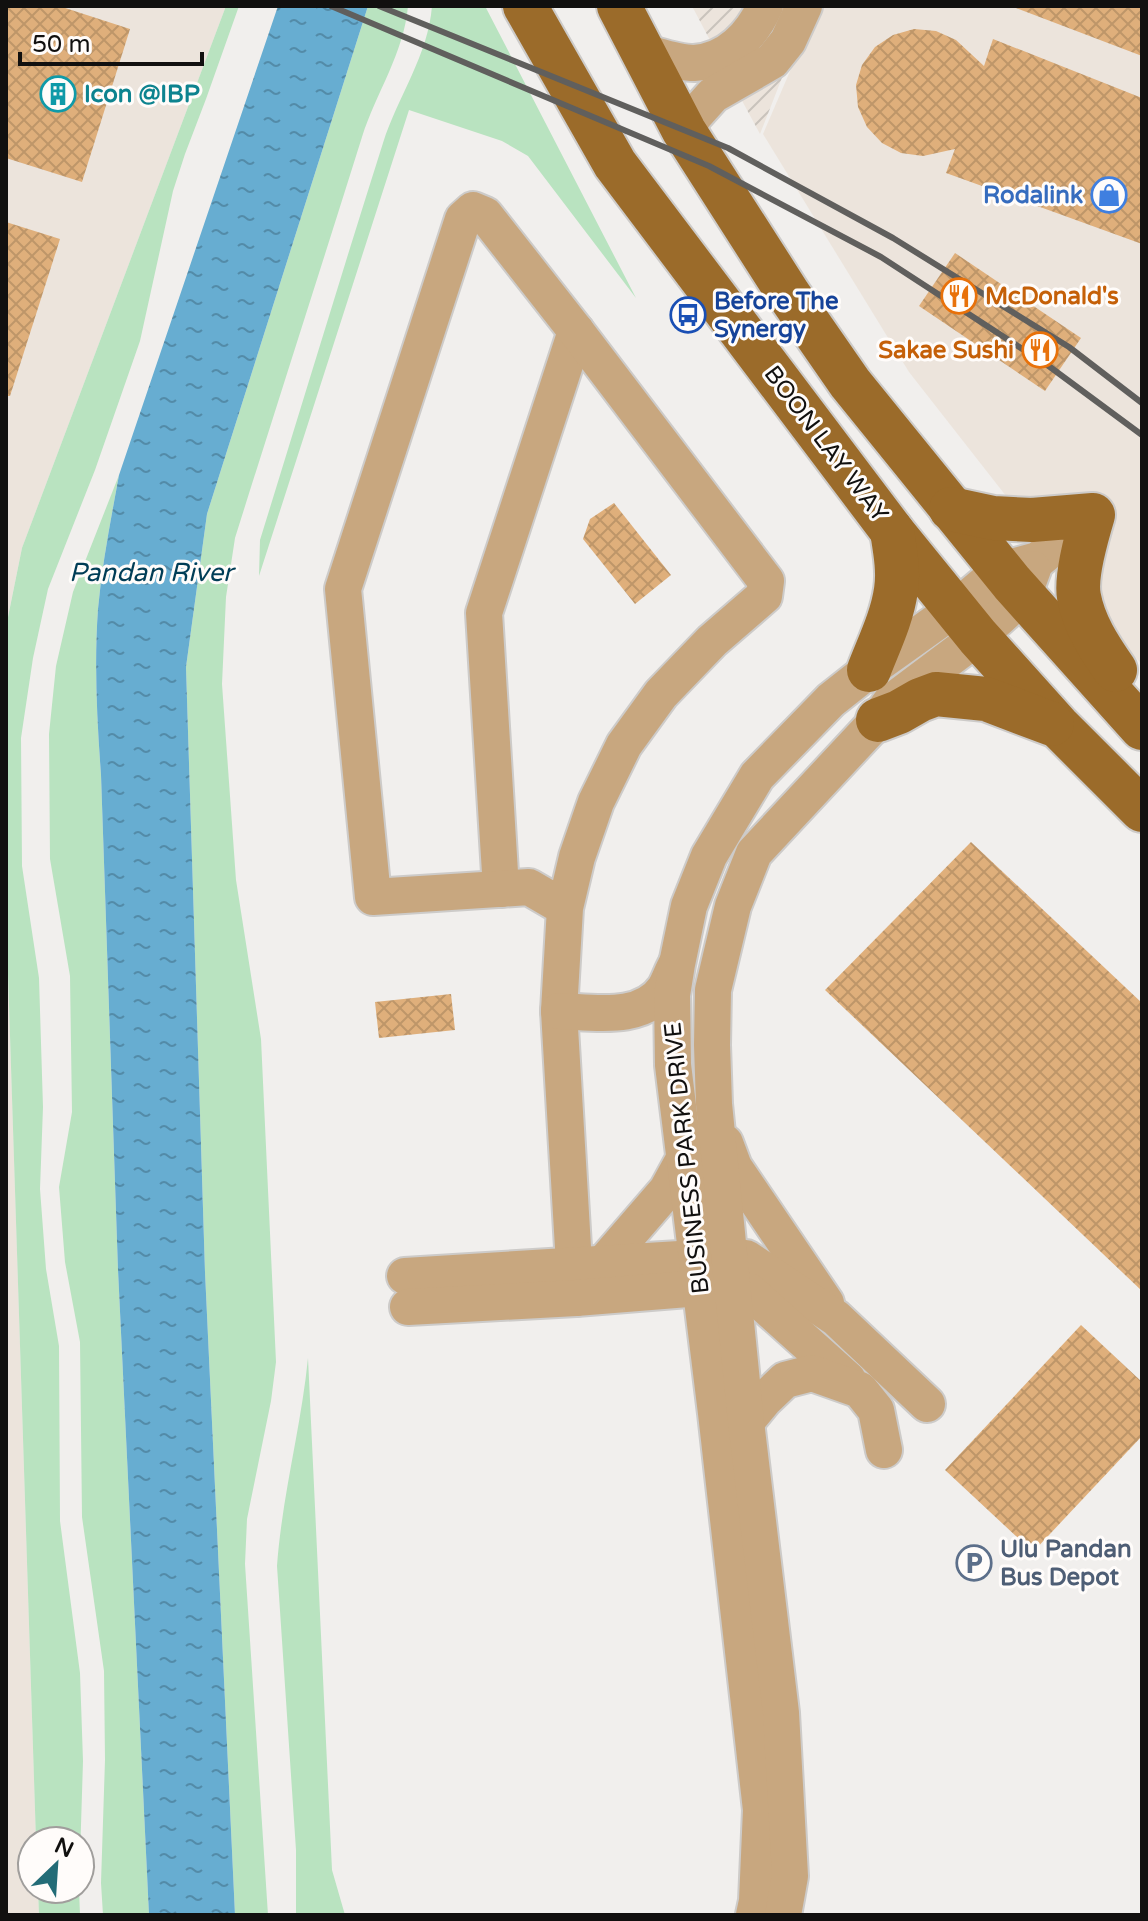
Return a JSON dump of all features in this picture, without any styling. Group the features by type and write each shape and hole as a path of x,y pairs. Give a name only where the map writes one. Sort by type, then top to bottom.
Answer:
{"main road":[{"name":"BOON LAY WAY","path":"525,6 615,164 892,531 1058,726 1142,810"},
{"path":"619,6 684,131 789,295 850,383 951,509 1021,575 1142,728"},
{"path":"951,509 993,518 1032,520 1093,515 1084,550 1079,597 1087,626 1142,708"},
{"path":"869,670 890,619 897,588 892,531"},
{"path":"878,720 936,694 986,699 1058,726"}],"street":[{"path":"684,131 713,95 772,61 788,41 804,6"},
{"path":"643,52 694,63 720,57 749,35 759,8"},
{"path":"565,908 529,887 373,897 343,589 463,219 473,210 485,215 766,581 764,596 712,641 661,694 624,745 596,802 577,857 565,908 559,1011 584,1276"},
{"path":"501,889 484,613 576,331"},
{"name":"BUSINESS PARK DRIVE","path":"754,1915 761,1810 716,1413 713,990 733,906 754,853 878,720 890,703 967,622 1093,515"},
{"name":"BUSINESS PARK DRIVE","path":"783,1915 790,1876 781,1713 746,1422 714,1272 684,1159 673,1065 672,995 689,906 709,856 757,776 831,700 869,670 967,622"},
{"path":"559,1011 637,1010 663,990 677,964"},
{"path":"716,1120 734,1167 836,1318"},
{"path":"584,1276 667,1190 684,1159"},
{"path":"407,1291 584,1276 714,1272 746,1258 836,1318 927,1404"},
{"path":"714,1272 749,1291 860,1390 876,1410 884,1450"},
{"path":"746,1422 785,1380 812,1373 860,1390"}],"shaded area":[{"path":"6,6 226,6 22,548 6,626"},
{"path":"692,6 810,6 760,134 733,84"},
{"path":"818,6 1142,6 1142,664 1125,648 909,372 763,134"},
{"path":"6,912 35,1825 16,1825 16,1905 39,1905 39,1915 6,1915"}],"green space":[{"path":"226,6 239,6 173,191 140,341 95,470 48,589 33,658 21,738 22,866 39,978 43,1107 40,1189 46,1269 59,1346 60,1521 80,1673 83,1761 81,1825 35,1825 6,912 6,627 22,548"},
{"path":"368,6 408,6 401,40 362,137 235,538 226,597 222,684 236,880 261,1039 276,1362 247,1519 245,1564 268,1915 235,1915 205,1272 186,667 207,514"},
{"path":"432,6 485,6 636,298 528,156 502,141 409,110 259,576 260,540 383,143 419,59"},
{"path":"119,475 100,592 96,692 118,1270 149,1915 103,1915 104,1671 82,1517 80,1342 65,1262 59,1187 72,1112 70,976 50,859 49,734 56,666 73,592"},
{"path":"308,1358 332,1870 345,1915 296,1915 296,1850 277,1566"},
{"path":"39,1905 80,1905 80,1915 39,1915"}],"water":[{"name":"Pandan River","path":"278,6 368,6 207,514 186,667 205,1272 235,1915 149,1915 118,1270 96,692 98,609 119,475"}],"building":[{"name":"Icon @IBP","path":"6,6 59,6 130,29 82,182 6,158"},
{"path":"1142,6 1142,56 1016,8"},
{"path":"914,29 936,31 956,40 984,66 993,39 1142,98 1142,244 946,173 955,149 923,156 901,153 882,143 867,127 858,107 856,85 862,65 875,47 893,35"},
{"path":"6,222 60,239 10,396 6,396"},
{"path":"955,253 1081,338 1045,391 919,306"},
{"path":"614,503 671,575 635,604 583,539 590,519"},
{"path":"971,842 1142,1003 1142,1291 825,990"},
{"path":"451,994 455,1030 379,1038 375,1002"},
{"path":"1081,1325 1142,1382 1142,1436 1033,1552 945,1470"}],"railway":[{"path":"331,6 709,166 881,257 1050,367 1142,435"},
{"path":"379,6 728,148 893,238 1069,347 1142,403"}],"place":[{"name":"Icon @IBP","path":"58,94"},
{"name":"Rodalink","path":"1109,195"},
{"name":"McDonald's","path":"959,296"},
{"name":"Before The Synergy","path":"688,315"},
{"name":"Sakae Sushi","path":"1040,350"},
{"name":"Ulu Pandan Bus Depot","path":"974,1563"}]}
